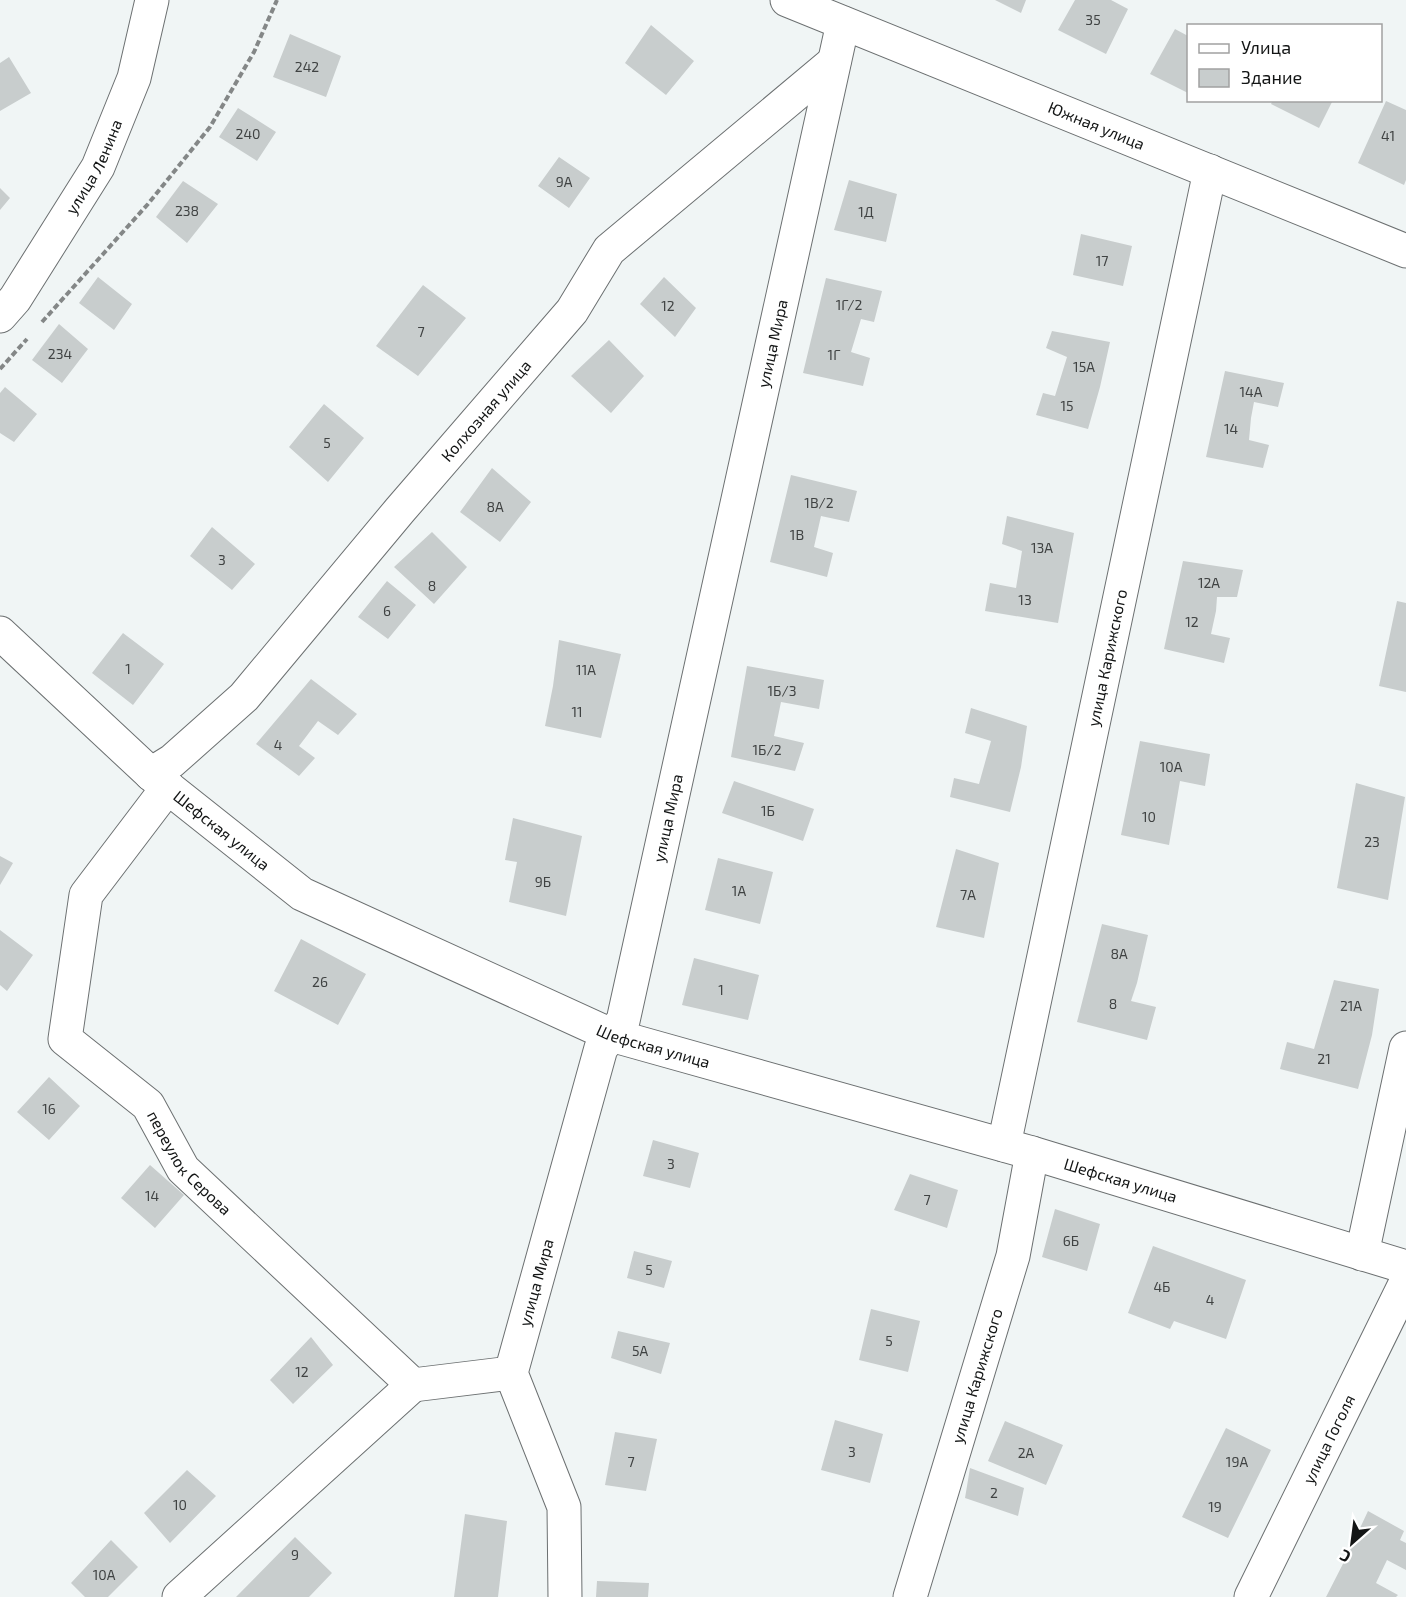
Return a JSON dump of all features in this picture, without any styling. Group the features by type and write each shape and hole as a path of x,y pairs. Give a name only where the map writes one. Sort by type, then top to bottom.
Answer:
{"street":[{"name":"улица Ленина","path":"0,316 15,298 98,167 134,78 152,0"},
{"name":"Южная улица","path":"787,0 1406,251"},
{"name":"улица Мира","path":"511,1373 601,1048 623,1021 843,23"},
{"name":"Колхозная улица","path":"160,781 172,761 244,697 400,510 572,311 609,250 834,62"},
{"name":"улица Карижского","path":"910,1597 1013,1256 1018,1149 1210,171"},
{"name":"Шефская улица","path":"0,633 160,781 302,894 611,1035 1018,1149 1406,1267"},
{"name":"переулок Серова","path":"160,781 86,895 65,1039 148,1105 183,1169 413,1385"},
{"path":"1362,1254 1406,1048"},
{"name":"улица Гоголя","path":"1251,1597 1406,1282"},
{"path":"179,1597 413,1385 511,1373 564,1507 565,1597"}],"path":[{"path":"39,325 148,204 210,127 254,52 277,0"},
{"path":"0,369 31,334"}],"building":[{"path":"995,0 1026,0 1021,13"},
{"path":"1075,0 1111,0 1128,9 1106,54 1058,30"},
{"path":"651,25 694,61 666,95 625,63"},
{"path":"1175,29 1187,35 1187,92 1150,74"},
{"path":"290,34 341,56 326,97 273,77"},
{"path":"9,57 31,93 0,111 0,63"},
{"path":"1386,101 1406,110 1406,180 1404,185 1358,163"},
{"path":"1272,102 1332,102 1319,128 1271,104"},
{"path":"238,108 276,132 257,161 219,137"},
{"path":"559,157 590,178 569,208 538,186"},
{"path":"849,180 897,194 886,242 834,230"},
{"path":"183,181 218,204 187,243 156,217"},
{"path":"0,188 10,198 0,210"},
{"path":"1081,234 1132,246 1123,286 1073,275"},
{"path":"98,277 132,304 114,330 79,303"},
{"path":"664,277 696,308 675,337 640,304"},
{"path":"826,278 882,291 874,322 861,319 851,352 870,358 863,386 803,373"},
{"path":"423,285 466,318 418,376 376,346"},
{"path":"59,324 88,349 62,383 32,360"},
{"path":"1052,331 1110,342 1088,429 1036,415 1043,393 1055,396 1067,357 1046,348"},
{"path":"609,340 644,376 611,413 571,376"},
{"path":"1225,371 1284,383 1278,407 1254,402 1249,440 1269,445 1263,468 1206,457"},
{"path":"5,387 37,414 14,442 0,433 0,393"},
{"path":"324,404 364,438 328,482 289,447"},
{"path":"492,468 531,502 500,542 460,512"},
{"path":"791,475 857,491 849,522 821,516 814,547 833,553 827,577 770,562"},
{"path":"1007,516 1074,533 1058,623 985,611 990,583 1016,588 1022,551 1002,544"},
{"path":"212,527 255,564 232,590 190,556"},
{"path":"432,532 467,567 434,604 394,567"},
{"path":"1183,561 1243,570 1237,597 1217,597 1211,634 1230,638 1224,663 1164,649"},
{"path":"387,581 416,605 388,639 358,617"},
{"path":"1397,601 1406,603 1406,692 1379,686"},
{"path":"123,633 164,664 133,705 92,673"},
{"path":"559,640 621,654 601,738 545,726"},
{"path":"747,666 824,680 819,709 781,702 774,736 804,743 795,771 731,757"},
{"path":"311,679 357,714 338,735 318,721 299,746 315,758 299,776 256,744"},
{"path":"971,708 1027,726 1021,767 1010,812 950,797 954,778 979,784 991,741 965,733"},
{"path":"1140,741 1210,754 1205,786 1180,781 1169,845 1121,835"},
{"path":"734,781 814,809 803,841 722,813"},
{"path":"1356,783 1405,797 1388,900 1337,888"},
{"path":"513,818 582,836 566,916 509,902 517,862 505,860"},
{"path":"956,849 999,863 984,938 936,927"},
{"path":"0,856 13,863 0,885"},
{"path":"718,858 773,872 760,924 705,910"},
{"path":"1102,924 1148,935 1131,1001 1156,1007 1147,1040 1077,1022"},
{"path":"0,930 33,955 7,991 0,985"},
{"path":"301,939 366,974 338,1025 274,991"},
{"path":"694,958 759,975 748,1020 682,1005"},
{"path":"1334,980 1379,989 1372,1035 1358,1089 1280,1069 1287,1042 1314,1049"},
{"path":"49,1077 80,1106 49,1140 17,1112"},
{"path":"653,1140 699,1153 690,1188 643,1176"},
{"path":"150,1165 184,1195 155,1228 121,1198"},
{"path":"910,1174 958,1190 947,1228 894,1210"},
{"path":"1055,1209 1100,1224 1087,1271 1042,1257"},
{"path":"1153,1246 1246,1280 1226,1339 1174,1321 1170,1329 1128,1313"},
{"path":"634,1251 672,1261 664,1288 627,1278"},
{"path":"871,1309 920,1321 908,1372 859,1360"},
{"path":"618,1331 670,1343 661,1374 611,1358"},
{"path":"311,1337 333,1365 293,1404 270,1380"},
{"path":"835,1420 883,1434 870,1483 821,1470"},
{"path":"1005,1421 1063,1445 1046,1485 988,1461"},
{"path":"1226,1428 1271,1450 1228,1538 1182,1517"},
{"path":"615,1432 657,1439 646,1491 605,1485"},
{"path":"970,1468 1024,1488 1018,1516 965,1498"},
{"path":"187,1470 216,1496 170,1543 144,1513"},
{"path":"1368,1511 1404,1531 1400,1540 1406,1543 1406,1570 1387,1560 1376,1583 1398,1595 1396,1597 1326,1597 1347,1556"},
{"path":"465,1514 507,1521 498,1597 454,1597"},
{"path":"295,1537 332,1573 309,1597 236,1597"},
{"path":"111,1540 138,1567 108,1597 85,1597 71,1583"},
{"path":"597,1581 649,1583 648,1597 596,1597"}]}
